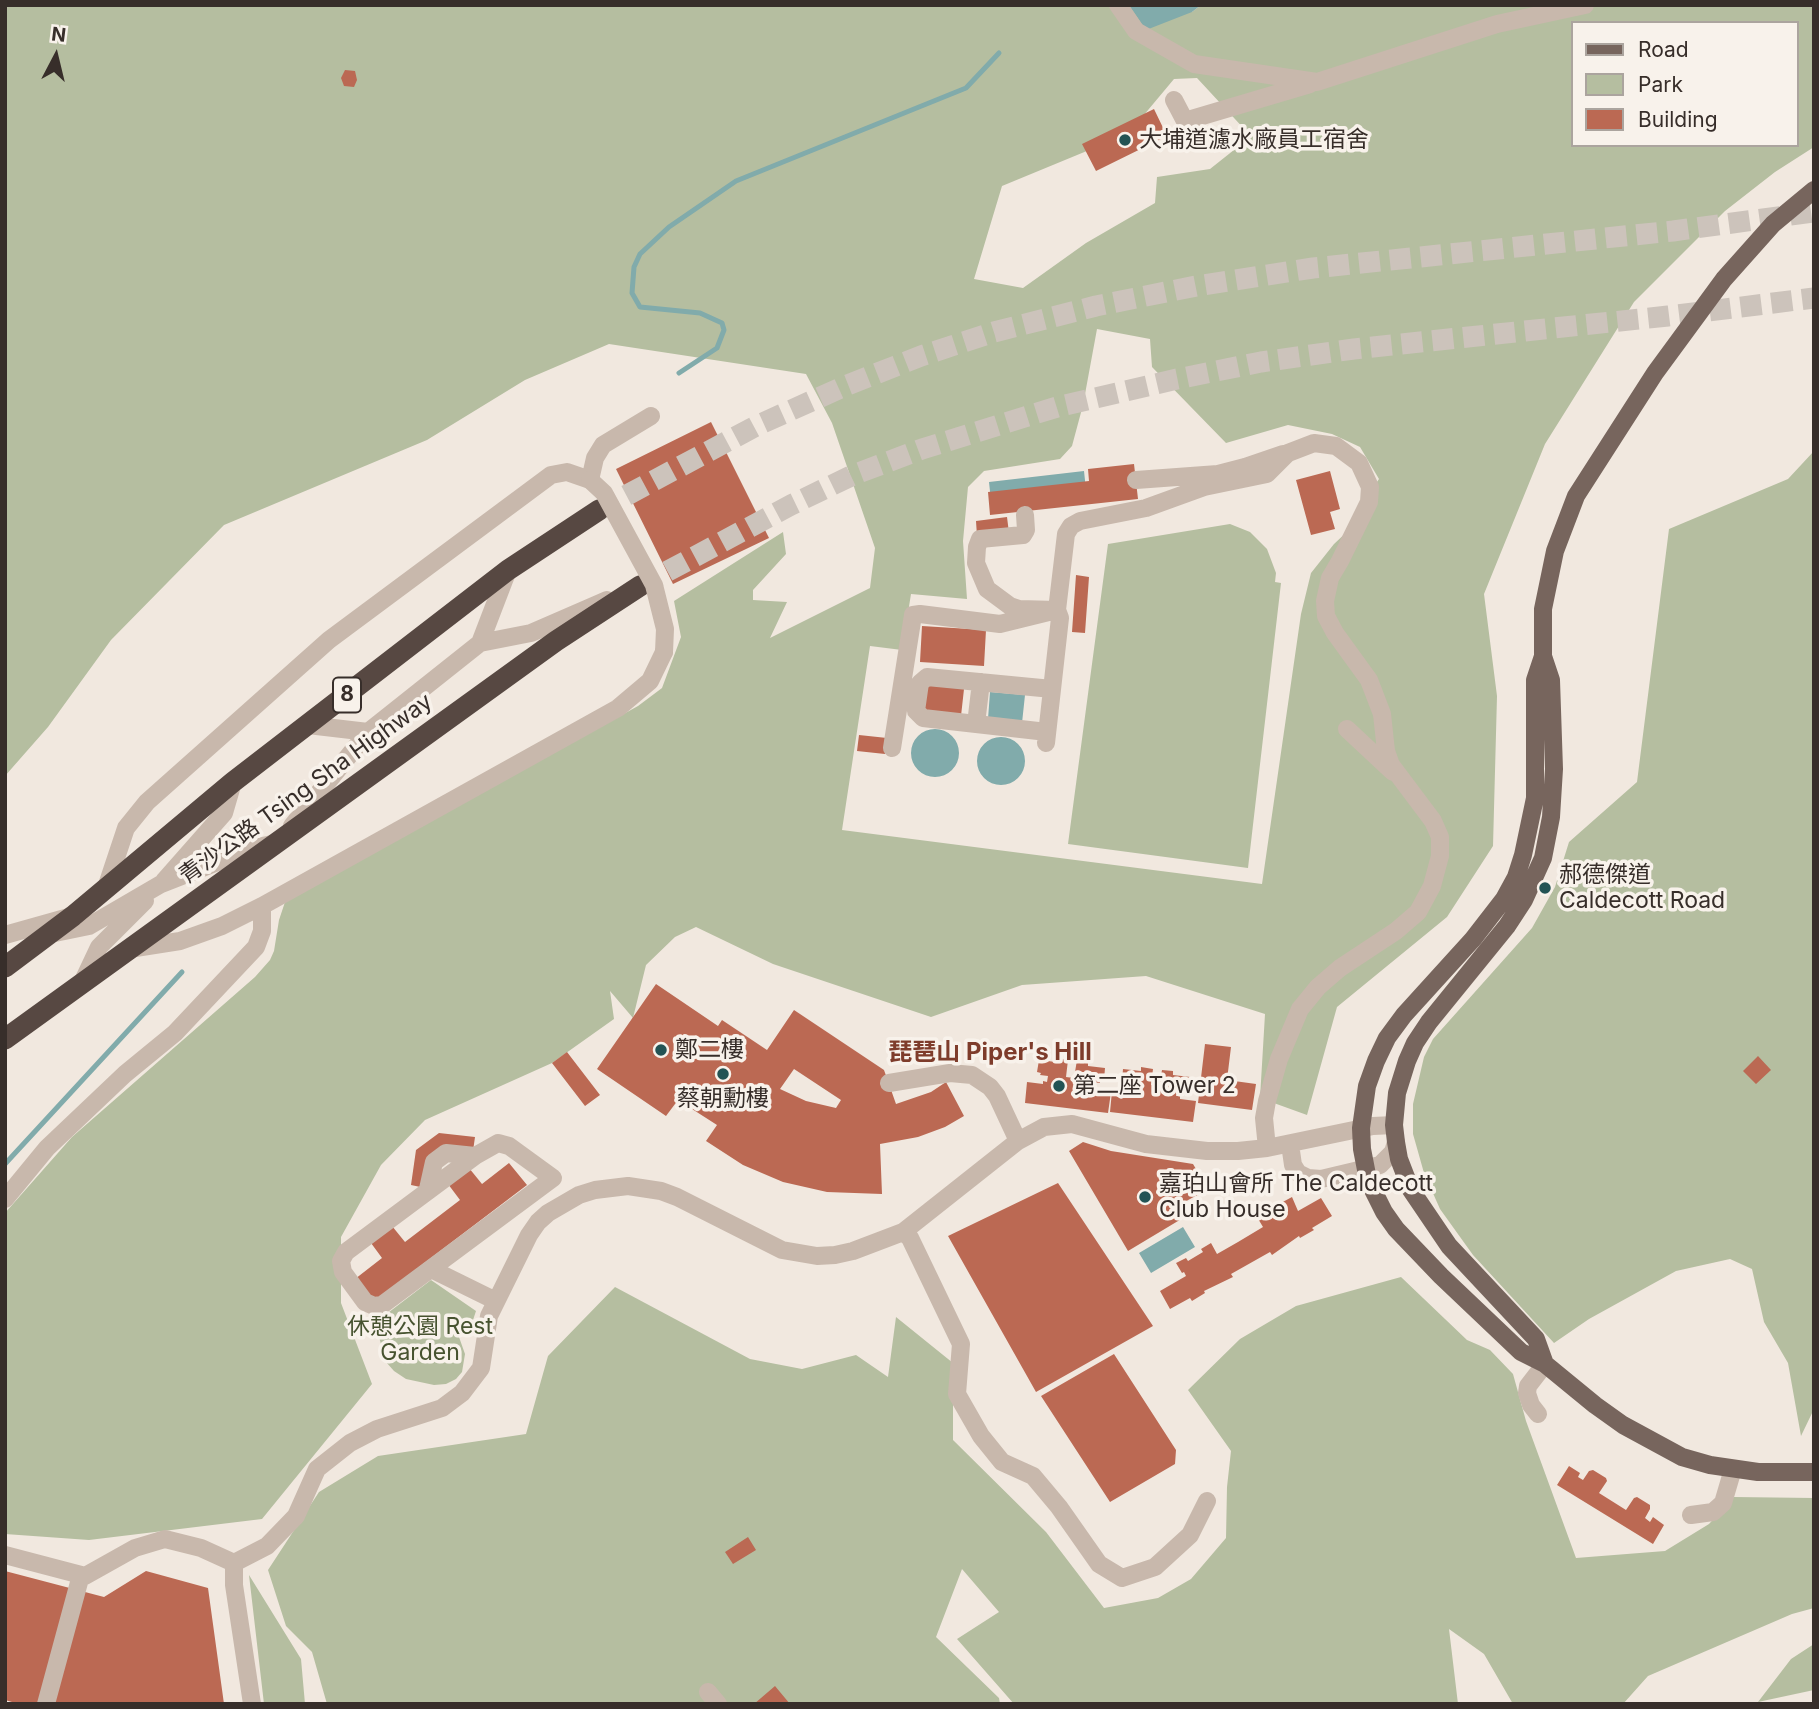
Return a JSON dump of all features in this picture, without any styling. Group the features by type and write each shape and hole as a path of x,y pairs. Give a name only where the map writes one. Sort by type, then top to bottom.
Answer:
{"highway":[{"name":"青沙公路 Tsing Sha Highway","path":"5,967 72,916 233,782 508,570 599,510"},
{"name":"青沙公路 Tsing Sha Highway","path":"5,1039 556,641 640,586"}],"main road":[{"path":"1545,1364 1536,1339 1474,1275 1434,1227 1404,1175 1395,1133 1394,1108 1400,1078 1415,1043 1429,1022 1507,926 1524,900 1543,858 1552,806 1554,746 1550,680 1543,656 1543,609 1555,551 1565,522 1591,470 1654,373 1724,279 1773,224 1814,190"},
{"path":"1543,656 1535,680 1535,798 1531,827 1516,877 1489,920 1404,1015 1387,1038 1367,1086 1361,1128 1364,1169 1384,1213 1415,1252 1521,1352 1545,1364 1595,1405 1657,1445 1682,1457 1733,1469 1814,1472"}],"street":[{"path":"1118,5 1136,31 1194,64 1317,82"},
{"path":"1174,100 1185,121 1497,24 1585,5"},
{"path":"590,480 595,458 603,445 651,416"},
{"path":"1136,480 1218,474 1314,443 1330,444 1359,463 1370,487 1369,502 1329,578 1325,601 1326,617 1369,680 1382,714 1386,751 1391,765 1422,806 1440,837 1440,856 1432,886 1418,912 1408,922 1340,968 1318,987 1300,1009 1279,1059 1267,1101 1264,1118 1267,1148"},
{"path":"1052,689 927,677 920,683 916,711 923,718 976,724 1047,738 1052,689 1059,618 1057,610 1064,542 1071,526 1088,518 1157,505 1204,487 1267,474 1288,453"},
{"path":"106,887 126,828 147,802 329,640 551,475 567,472 590,480 604,493 654,585 665,629 664,652 650,681 618,708 262,906 222,926 180,941 129,949"},
{"path":"1025,515 1026,530 1023,535 980,539 976,547 976,563 987,589 1010,606 1019,609 1057,610"},
{"path":"480,643 508,570"},
{"path":"46,935 89,926 161,884 253,848 279,843 368,732 480,643 531,632 640,586"},
{"path":"892,748 913,615 1000,624 1057,610"},
{"path":"976,724 981,682"},
{"path":"308,725 368,732"},
{"path":"1347,729 1400,778"},
{"path":"82,984 99,947 161,884 224,813 233,782"},
{"path":"5,1199 47,1148 125,1074 174,1033 256,947 262,931 262,906"},
{"path":"5,935 72,916"},
{"path":"888,1083 950,1073 972,1075 990,1087 997,1096 1018,1141"},
{"path":"234,1563 267,1546 296,1516 317,1469 350,1443 377,1429 442,1408 473,1380 481,1367 485,1331 496,1301 538,1222 563,1203 579,1195 628,1186 661,1191 692,1204 765,1244 817,1256 853,1251 903,1231 1018,1141 1044,1128 1072,1124 1136,1142 1176,1149 1228,1151 1267,1148 1361,1128 1395,1133 1388,1160 1380,1165 1321,1179 1308,1178 1298,1173 1293,1165 1290,1144"},
{"path":"553,1178 382,1305 374,1306 365,1302 343,1272 341,1261 346,1252 428,1189 498,1143 509,1146 579,1195"},
{"path":"903,1231 910,1238 961,1344 957,1394 981,1436 1002,1462 1033,1476 1059,1507 1099,1564 1122,1578 1155,1567 1190,1535 1207,1500"},
{"path":"431,1269 496,1301"},
{"path":"1538,1414 1531,1405 1527,1393 1528,1385 1545,1364"},
{"path":"1691,1515 1713,1512 1723,1503 1733,1469"},
{"path":"5,1555 85,1576 135,1548 165,1539 201,1548 234,1563"},
{"path":"234,1563 234,1585 252,1704"},
{"path":"46,1704 81,1575"}],"green space":[{"path":"5,5 1129,5 1192,12 1201,5 1814,5 1814,147 1775,172 1725,211 1634,302 1545,444 1484,594 1497,696 1493,846 1447,917 1337,1007 1307,1115 1260,1098 1265,1014 1146,976 1022,985 931,1017 773,964 696,927 675,937 646,965 633,1018 610,991 614,1019 552,1063 425,1120 381,1165 341,1237 341,1303 372,1384 262,1519 89,1540 5,1534 5,1213 72,1137 255,977 274,951 285,902 638,706 662,688 681,637 674,601 783,532 786,554 753,590 753,600 787,602 770,638 870,588 875,548 832,423 806,374 609,344 525,380 427,440 224,525 111,640 48,727 5,776","holes":["1197,78 1247,132 1244,142 1210,169 1157,177 1155,203 1086,243 1023,288 974,279 1002,186 1128,134 1174,79","1097,329 1150,339 1152,367 1226,443 1288,425 1332,434 1360,447 1379,479 1360,507 1350,529 1311,573 1301,614 1262,884 842,830 870,646 902,650 911,594 967,599 963,541 968,487 984,471 1060,459 1072,446 1083,405"]},
{"path":"1814,451 1814,1409 1801,1436 1788,1363 1764,1322 1752,1269 1730,1259 1676,1271 1589,1319 1554,1343 1473,1255 1440,1209 1424,1173 1413,1134 1413,1104 1424,1057 1433,1039 1532,928 1555,887 1569,842 1637,782 1669,529 1788,479"},
{"path":"1230,524 1250,532 1267,549 1276,573 1275,582 1281,583 1248,868 1068,844 1108,544"},
{"path":"1401,1277 1467,1340 1490,1350 1513,1374 1526,1421 1576,1558 1665,1551 1709,1524 1734,1497 1814,1498 1814,1608 1792,1614 1648,1676 1623,1704 1513,1704 1484,1654 1449,1629 1458,1704 1014,1704 957,1639 999,1612 962,1569 936,1637 999,1698 1000,1704 327,1704 312,1652 286,1626 268,1570 319,1492 378,1456 526,1434 548,1356 615,1287 750,1359 802,1369 856,1355 888,1377 896,1317 953,1363 953,1440 1046,1532 1104,1608 1158,1598 1191,1579 1226,1538 1231,1451 1188,1390 1240,1339 1296,1306"},
{"name":"休憩公園 Rest Garden","path":"431,1280 476,1311 473,1320 459,1337 465,1354 462,1372 446,1384 434,1385 406,1379 394,1371 386,1362 379,1337 380,1319"},
{"path":"249,1575 301,1659 305,1704 264,1704"},
{"path":"1814,1644 1814,1690 1758,1702 1791,1659"}],"water":[{"path":"1129,5 1201,5 1192,12 1146,30"},
{"path":"1084,471 1086,490 991,501 989,482"},
{"path":"990,692 1025,695 1022,723 988,719"},
{"path":"935,729 952,736 959,753 952,770 935,777 918,770 911,753 918,736"},
{"path":"1001,737 1018,744 1025,761 1018,778 1001,785 984,778 977,761 984,744"},
{"path":"1183,1227 1195,1247 1151,1273 1139,1253"}],"building":[{"path":"345,70 355,71 357,80 354,87 344,86 341,78"},
{"name":"大埔道濾水廠員工宿舍","path":"1154,109 1167,136 1096,171 1082,144"},
{"path":"711,422 769,538 673,584 616,469"},
{"path":"1134,464 1138,499 990,515 988,492 1089,481 1088,469"},
{"path":"1330,471 1340,509 1330,512 1335,529 1311,535 1296,480"},
{"path":"1007,517 1009,533 977,536 976,521"},
{"path":"1076,575 1089,577 1085,633 1072,632"},
{"path":"922,626 986,630 984,666 920,662"},
{"path":"923,684 964,689 961,716 920,711"},
{"path":"859,735 887,738 885,754 857,751"},
{"path":"656,984 718,1026 722,1020 767,1050 794,1010 884,1070 896,1104 931,1092 946,1082 964,1116 945,1127 918,1137 880,1144 882,1194 827,1192 783,1182 743,1165 706,1141 717,1125 678,1100 666,1116 597,1069","holes":["794,1069 841,1100 836,1108 806,1101 780,1089"]},
{"path":"1205,1044 1231,1047 1227,1080 1256,1084 1252,1110 1198,1103"},
{"path":"567,1052 600,1095 585,1106 552,1063"},
{"path":"1758,1056 1771,1070 1756,1084 1743,1071"},
{"name":"第二座 Tower 2","path":"1056,1058 1068,1060 1066,1077 1074,1078 1077,1060 1088,1062 1088,1066 1105,1068 1104,1080 1100,1080 1100,1083 1092,1082 1091,1087 1111,1092 1108,1113 1025,1103 1027,1082 1047,1082 1048,1076 1037,1072 1039,1060 1056,1062"},
{"path":"1141,1067 1153,1069 1151,1085 1159,1086 1162,1070 1173,1071 1173,1075 1190,1077 1188,1089 1185,1089 1185,1092 1177,1091 1176,1096 1196,1101 1193,1122 1110,1112 1112,1091 1132,1091 1133,1085 1122,1081 1123,1069 1141,1071"},
{"path":"439,1133 475,1137 473,1151 443,1147 425,1188 411,1185 416,1150"},
{"name":"嘉珀山會所 The Caldecott Club House","path":"1083,1142 1111,1151 1193,1164 1208,1189 1181,1204 1188,1215 1128,1251 1069,1151"},
{"path":"509,1163 527,1185 373,1302 355,1279 382,1258 371,1243 392,1226 405,1242 460,1200 448,1184 469,1168 482,1184"},
{"path":"1058,1183 1153,1326 1036,1392 948,1236"},
{"path":"1292,1197 1298,1211 1321,1198 1332,1216 1272,1255 1270,1252 1231,1274 1233,1277 1204,1291 1205,1293 1192,1301 1190,1298 1170,1309 1160,1291 1186,1276 1176,1263 1186,1258 1188,1261 1203,1252 1201,1249 1211,1243 1217,1254 1263,1227 1257,1217 1267,1211 1269,1214"},
{"path":"1114,1354 1176,1450 1175,1464 1110,1502 1041,1396"},
{"path":"1569,1466 1580,1473 1578,1477 1583,1480 1589,1471 1593,1470 1606,1478 1607,1481 1599,1493 1626,1510 1637,1497 1650,1505 1645,1518 1650,1522 1653,1517 1664,1525 1653,1544 1557,1485"},
{"path":"748,1537 756,1550 733,1564 725,1552"},
{"path":"5,1571 104,1597 146,1571 208,1588 224,1704 19,1704 5,1700"},
{"path":"775,1686 790,1704 754,1704"}],"waterway":[{"path":"679,373 717,348 724,330 722,323 700,313 640,307 632,293 634,267 640,254 669,227 736,181 966,88 999,53"},
{"path":"5,1164 182,972"}],"tunnel":[{"path":"599,510 756,426 845,386 921,356 994,332 1096,306 1196,286 1313,268 1673,231 1814,212"},
{"path":"640,586 853,475 922,449 1057,407 1261,362 1354,349 1814,298"}],"place":[{"name":"大埔道濾水廠員工宿舍","path":"1125,140"},
{"name":"郝德傑道 Caldecott Road","path":"1545,888"},
{"name":"鄭二樓","path":"661,1050"},
{"name":"蔡朝勳樓","path":"723,1074"},
{"name":"第二座 Tower 2","path":"1059,1086"},
{"name":"嘉珀山會所 The Caldecott Club House","path":"1145,1197"}],"district":[{"name":"琵琶山 Piper's Hill","path":"990,1053"}]}
